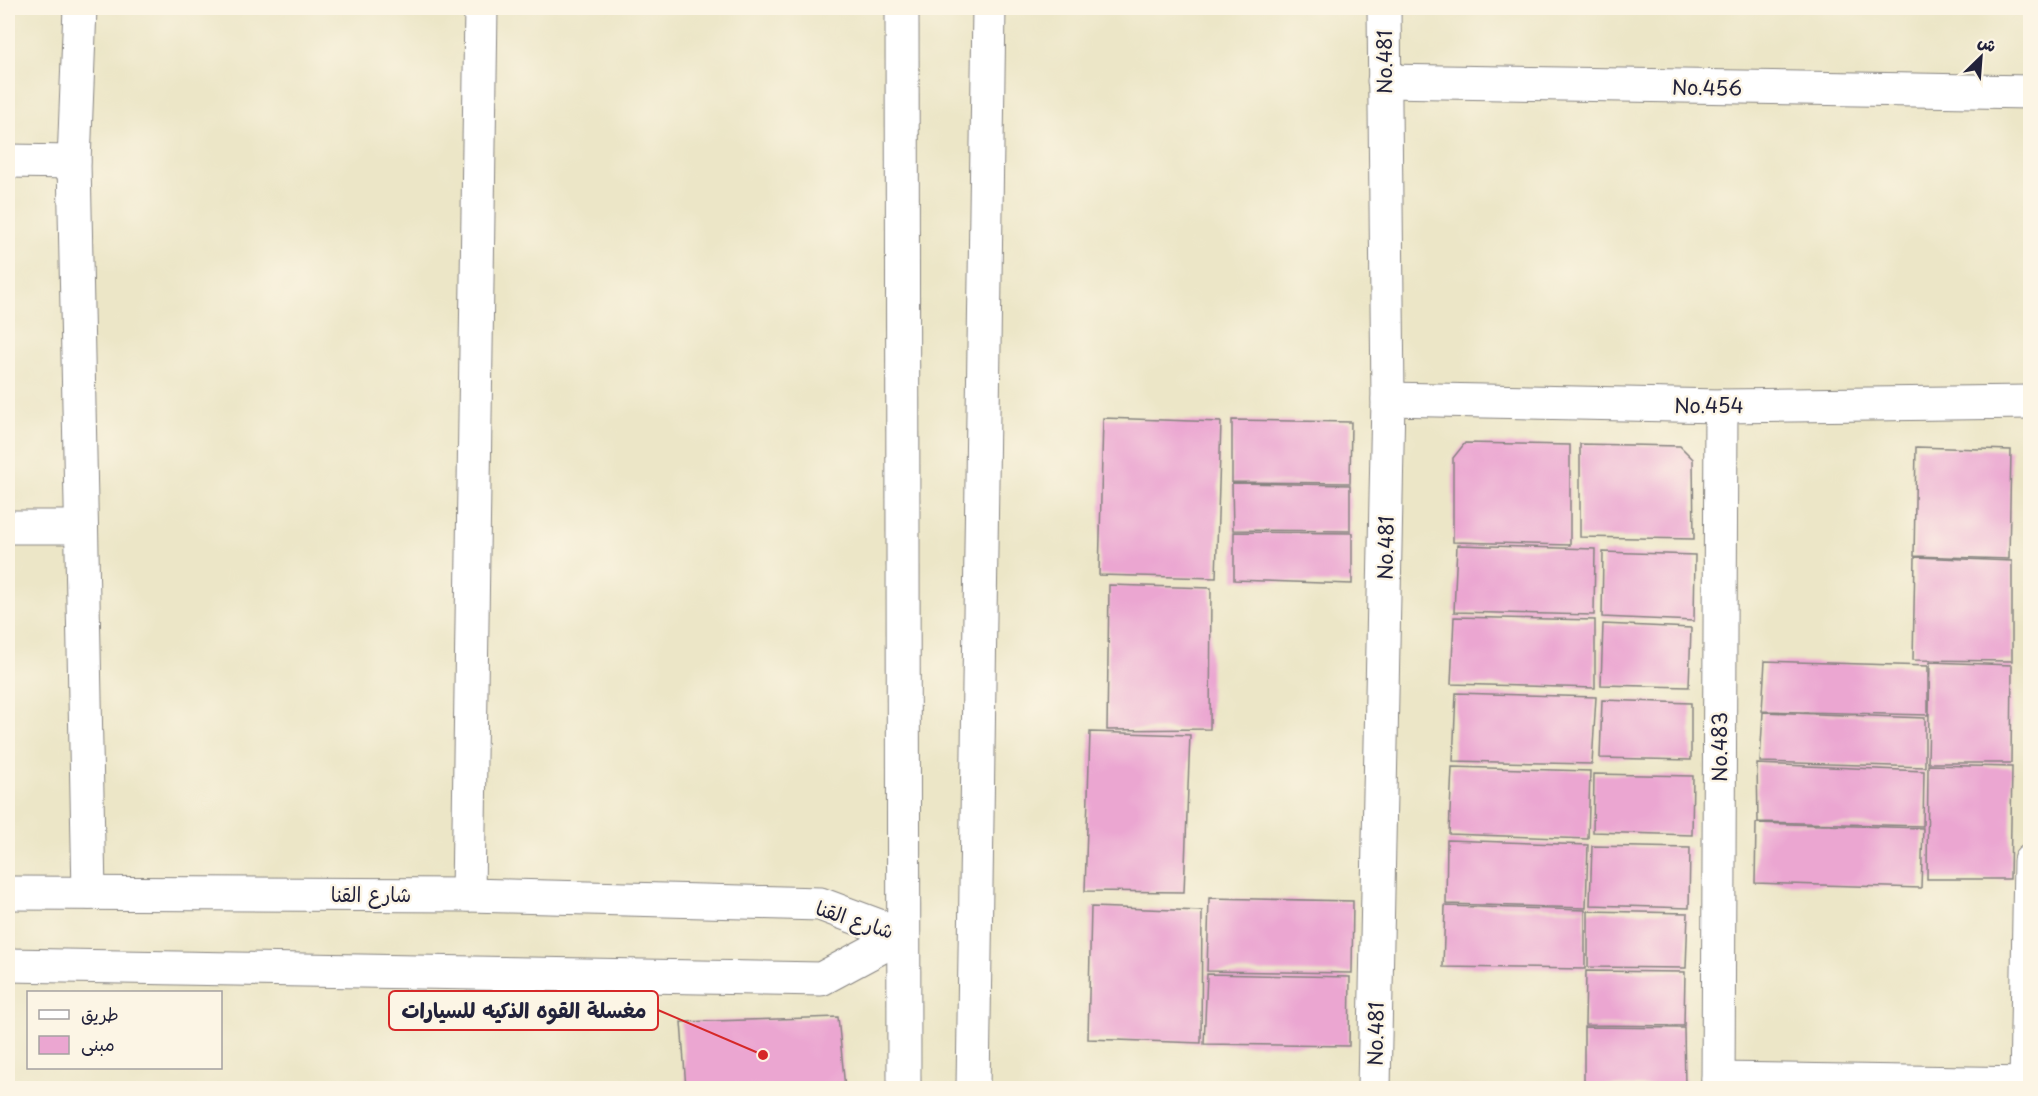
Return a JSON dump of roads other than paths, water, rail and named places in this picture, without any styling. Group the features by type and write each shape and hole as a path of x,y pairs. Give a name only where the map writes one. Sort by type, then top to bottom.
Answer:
{"street":[{"path":"80,8 74,162 89,893"},
{"path":"468,895 481,8"},
{"path":"902,8 904,1089"},
{"path":"973,1089 989,8"},
{"name":"No.481","path":"1374,1089 1388,399 1384,8"},
{"name":"No.456","path":"1384,81 2031,92"},
{"path":"8,161 74,162"},
{"name":"No.454","path":"1388,399 1721,406 2031,402"},
{"name":"No.483","path":"1718,1084 1721,406"},
{"path":"8,527 81,527"},
{"path":"1718,1084 2028,1084 2031,861"},
{"name":"شارع القنا","path":"8,893 468,895 820,904 903,935"},
{"name":"شارع القنا","path":"8,965 821,979 903,935"}],"place":[{"name":"مغسلة القوه الذكيه للسيارات","path":"763,1055"}]}
